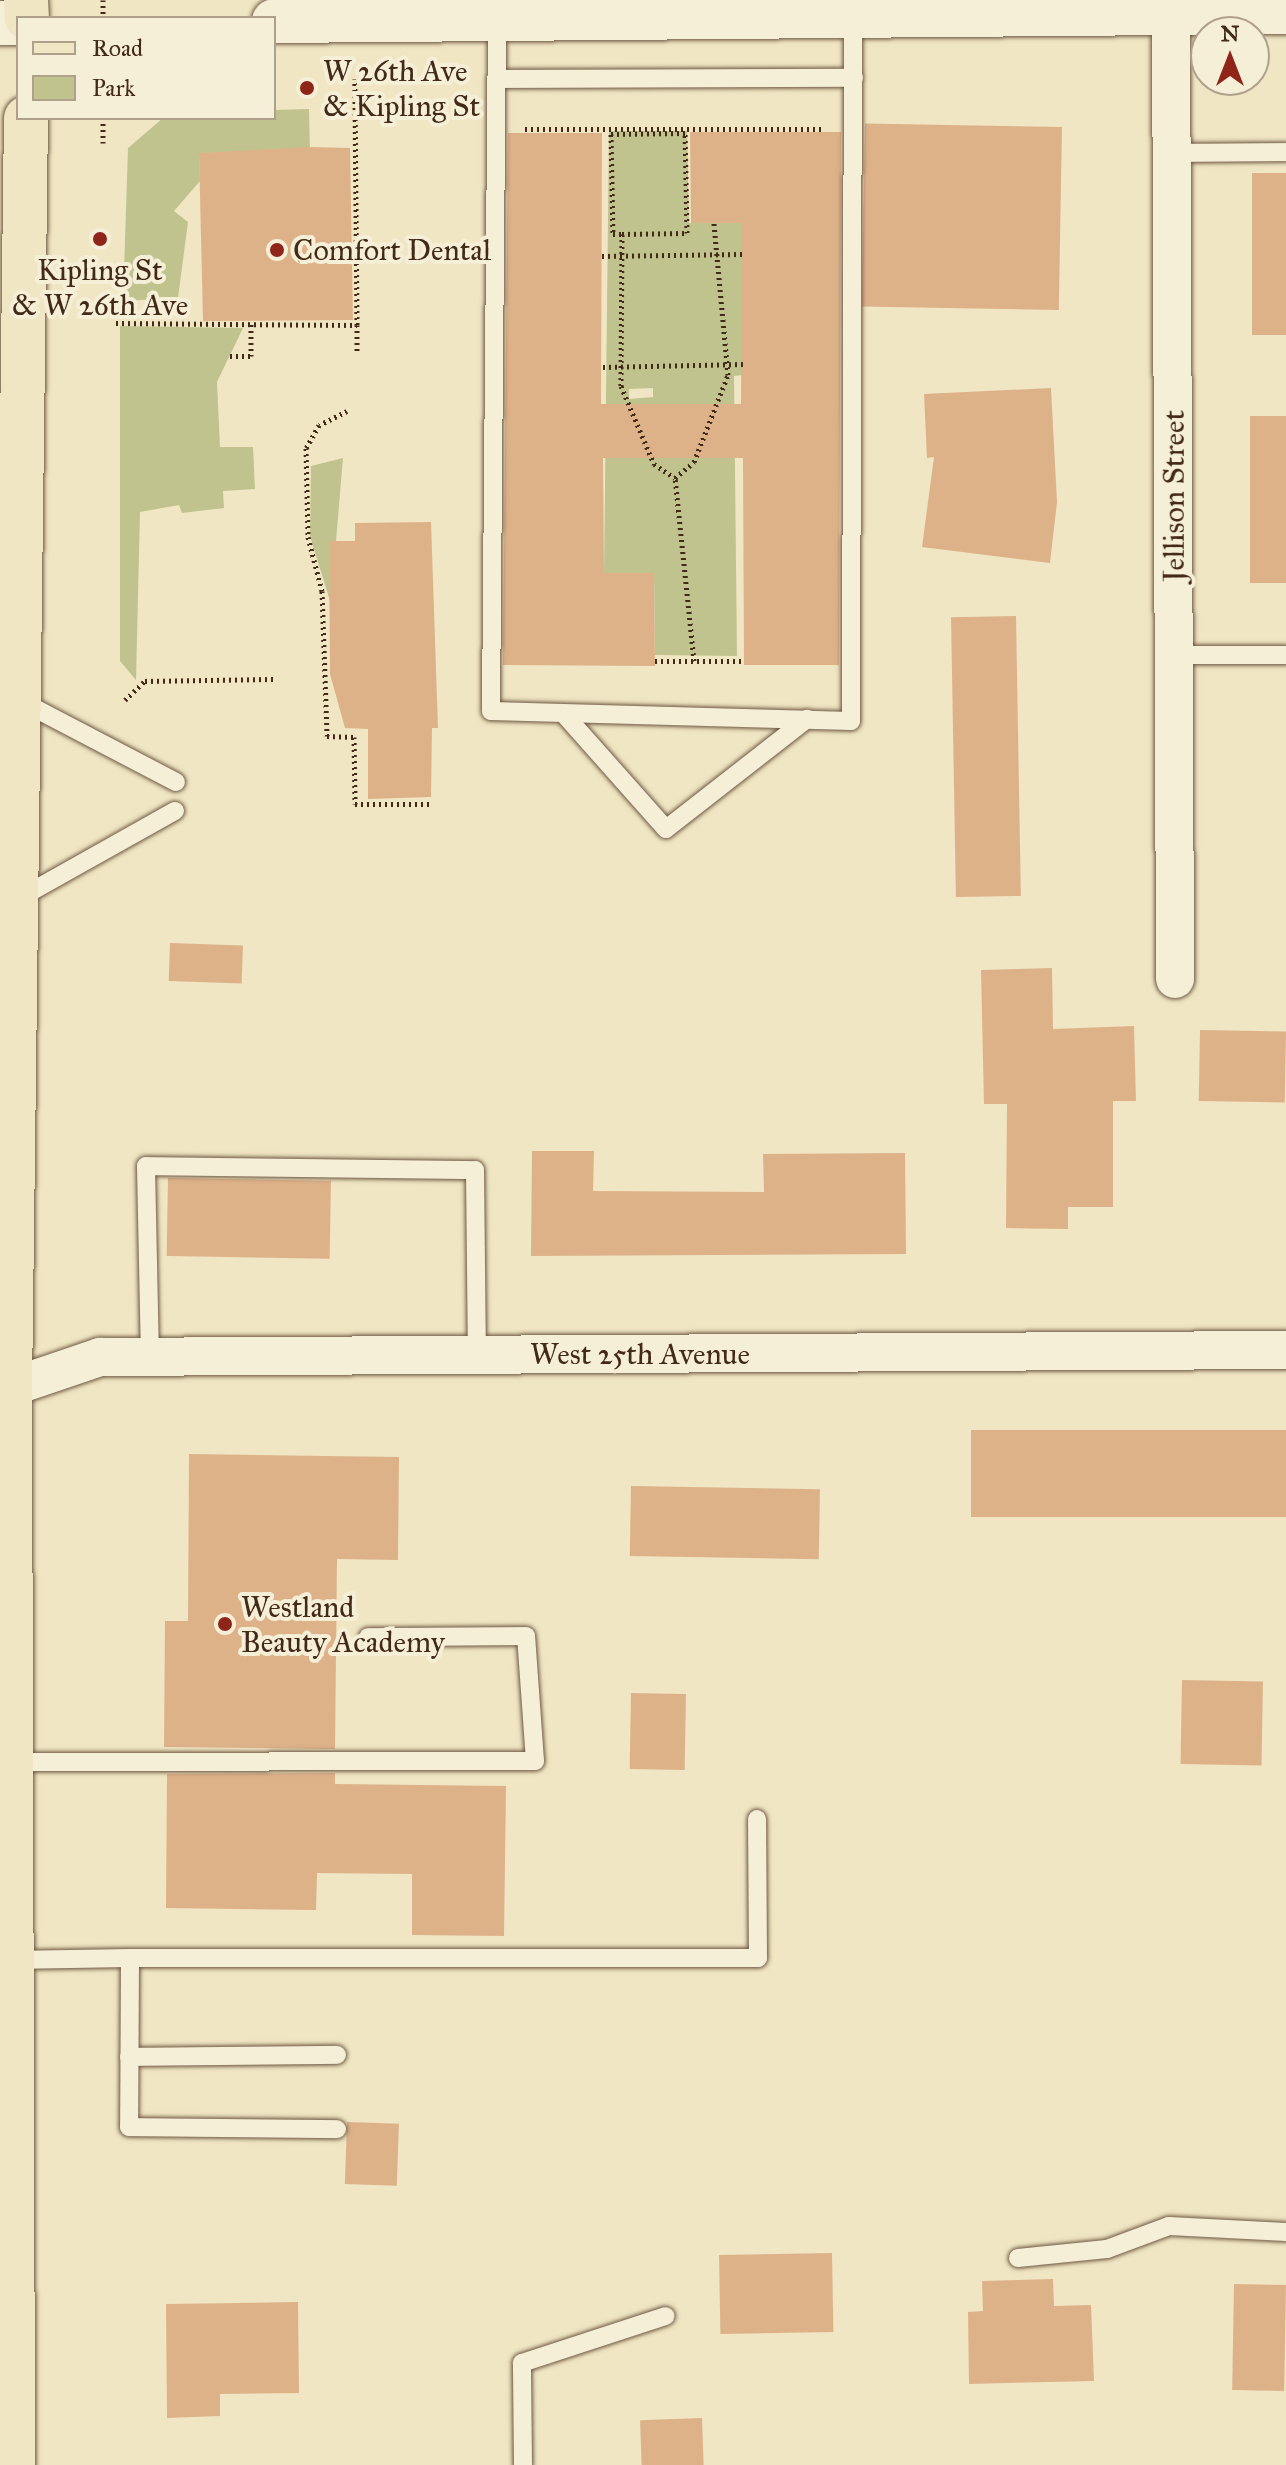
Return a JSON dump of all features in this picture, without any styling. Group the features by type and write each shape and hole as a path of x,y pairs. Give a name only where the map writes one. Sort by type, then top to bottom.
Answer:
{"main road":[{"path":"13,2465 6,2407 11,1960 5,1390 6,1094 15,901 19,699 12,240 17,138"}],"street":[{"path":"276,21 1286,12"},
{"name":"Jellison Street","path":"1171,13 1174,153 1175,979"},
{"name":"West 25th Avenue","path":"5,1390 100,1357 1286,1350"}],"lane":[{"path":"497,20 491,711 851,721 853,16"},
{"path":"496,79 854,78"},
{"path":"1174,153 1286,152"},
{"path":"1175,655 1286,655"},
{"path":"19,699 176,782"},
{"path":"563,713 666,829 807,719"},
{"path":"15,901 175,811"},
{"path":"150,1358 146,1166 475,1170 477,1356"},
{"path":"10,1762 535,1761 526,1636 368,1637"},
{"path":"11,1960 758,1958 757,1819"},
{"path":"130,1958 129,2127 337,2129"},
{"path":"129,2057 337,2055"},
{"path":"1018,2258 1107,2249 1169,2226 1286,2232"},
{"path":"523,2465 522,2363 666,2316"}],"path":[{"path":"355,79 357,354"},
{"path":"103,120 103,143"},
{"path":"496,129 854,128"},
{"path":"685,133 687,233 622,234 613,234 611,134 685,133"},
{"path":"675,478 694,462 727,364 714,223"},
{"path":"622,234 621,386 654,464 675,478"},
{"path":"602,256 742,254"},
{"path":"116,323 357,325"},
{"path":"230,356 251,356 251,324"},
{"path":"603,367 743,364"},
{"path":"347,411 319,425 306,448 308,537 322,591 327,736 354,737 355,804 431,804"},
{"path":"675,478 694,661"},
{"path":"655,661 744,661"},
{"path":"125,700 145,681 275,679"}],"green space":[{"path":"309,109 310,152 199,153 200,181 174,211 188,222 178,298 123,301 128,148 161,120 276,120 276,110"},
{"path":"609,131 687,131 689,223 742,223 742,375 734,376 737,656 655,655 654,573 604,573","holes":["653,388 653,397 629,399 629,389","659,404 689,458 659,458"]},
{"path":"120,326 243,328 217,382 220,447 253,447 255,489 223,491 224,508 182,513 179,505 140,512 136,680 120,661"},
{"path":"343,458 336,541 329,541 330,601 310,536 311,466"}],"building":[{"path":"865,124 1062,127 1059,310 862,307"},
{"path":"690,132 841,132 839,665 744,665 743,458 603,458 604,573 654,573 655,666 503,665 508,133 602,133 601,404 741,404 742,223 691,223"},
{"name":"Comfort Dental","path":"350,148 353,320 203,321 199,153"},
{"path":"1252,173 1286,173 1286,335 1252,335"},
{"path":"1051,388 1057,502 1050,563 922,547 934,457 927,458 924,394"},
{"path":"1250,416 1286,416 1286,583 1250,583"},
{"path":"431,522 438,728 432,728 431,797 368,799 368,729 345,728 330,674 329,541 355,541 355,523"},
{"path":"1016,616 1021,896 956,897 951,617"},
{"path":"170,943 243,946 242,984 169,981"},
{"path":"1052,968 1053,1029 1134,1026 1136,1101 1113,1101 1113,1207 1068,1207 1068,1229 1006,1228 1007,1104 984,1104 981,970"},
{"path":"1200,1030 1286,1032 1285,1102 1199,1101"},
{"path":"532,1151 594,1151 593,1191 764,1192 763,1154 905,1153 906,1254 531,1256"},
{"path":"168,1178 331,1181 330,1259 167,1256"},
{"path":"971,1430 1286,1430 1286,1517 971,1517"},
{"path":"189,1454 399,1457 398,1560 337,1559 335,1749 164,1747 165,1621 188,1621"},
{"path":"631,1486 820,1489 819,1559 630,1556"},
{"path":"1182,1680 1263,1681 1262,1765 1181,1764"},
{"path":"631,1693 686,1694 685,1770 630,1769"},
{"path":"335,1773 335,1784 506,1786 504,1936 412,1935 412,1874 317,1873 316,1910 166,1908 167,1774"},
{"path":"347,2122 399,2124 397,2186 345,2184"},
{"path":"832,2253 833,2332 720,2334 719,2255"},
{"path":"1053,2279 1054,2306 1091,2305 1094,2381 969,2384 968,2312 983,2311 982,2281"},
{"path":"1234,2284 1286,2285 1284,2391 1232,2390"},
{"path":"298,2302 299,2393 220,2394 220,2416 167,2418 166,2304"},
{"path":"702,2418 704,2465 642,2465 640,2420"}],"place":[{"name":"W 26th Ave & Kipling St","path":"307,88"},
{"name":"Kipling St & W 26th Ave","path":"100,239"},
{"name":"Comfort Dental","path":"277,250"},
{"name":"Westland Beauty Academy","path":"225,1624"}]}
